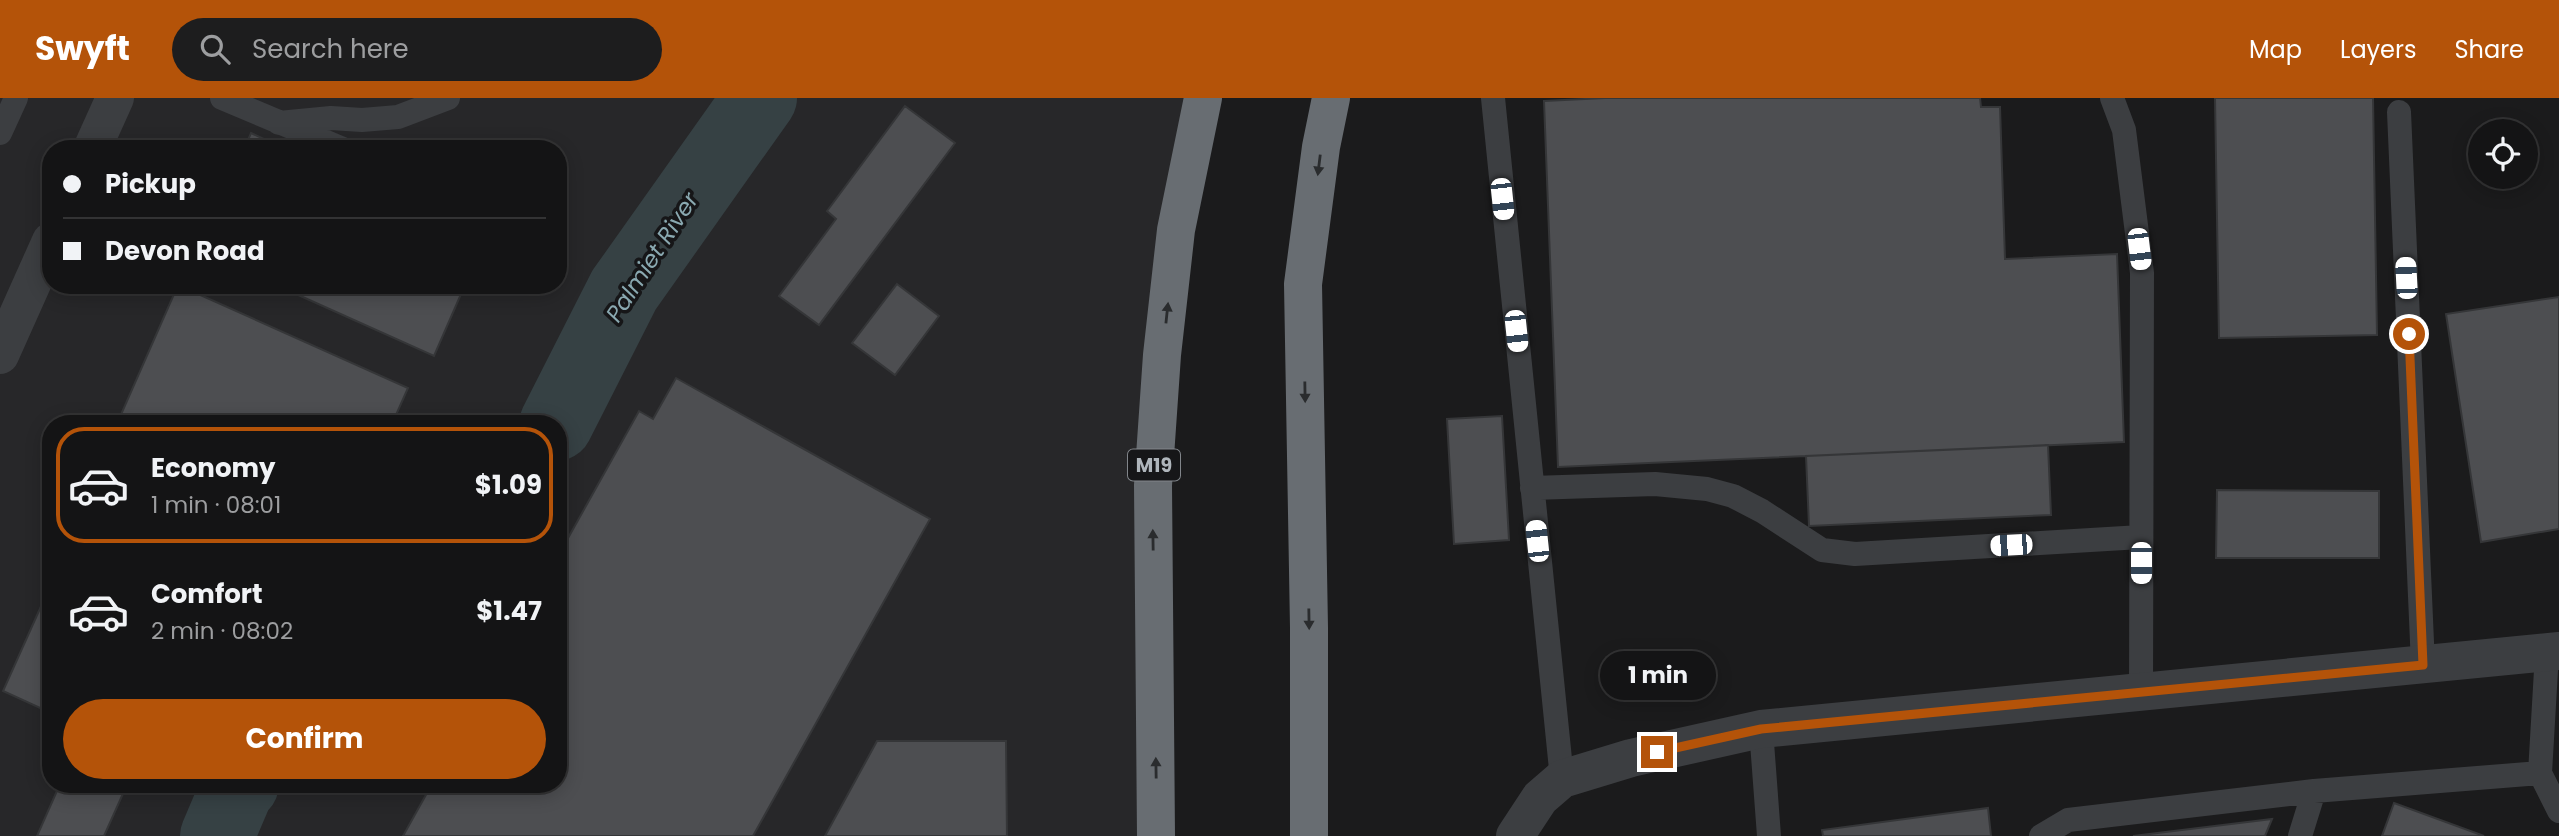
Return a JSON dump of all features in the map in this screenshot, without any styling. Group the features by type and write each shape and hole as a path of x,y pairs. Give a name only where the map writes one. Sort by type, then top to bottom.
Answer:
{"highway":[{"name":"M19","path":"1156,836 1153,485 1162,355 1176,230 1203,98"},
{"path":"1309,836 1310,628 1303,284 1321,147 1331,98"}],"street":[{"path":"96,140 115,98"},
{"path":"0,355 42,261"},
{"path":"1515,836 1540,798 1562,779 1632,758 1761,729 2553,652"}],"lane":[{"path":"0,133 16,98"},
{"path":"222,98 321,140"},
{"path":"279,123 331,118 362,120 398,117 448,98"},
{"path":"1493,98 1562,779"},
{"path":"2112,98 2124,130 2142,273 2141,692"},
{"path":"2399,113 2423,665"},
{"path":"1532,488 1655,484 1707,489 1742,501 1822,550 1855,554 2141,537"},
{"path":"2553,652 2540,773 2559,811"},
{"path":"1761,729 1769,836"},
{"path":"2041,836 2068,820 2314,791 2540,773"},
{"path":"2300,836 2314,791"}],"shaded area":[{"path":"0,98 1199,98 1175,229 1155,836 0,836"}],"building":[{"path":"1605,98 1980,98 1981,107 2000,107 2005,259 2117,254 2124,442 1558,467 1544,101"},
{"path":"2215,98 2373,98 2377,335 2219,338"},
{"path":"905,106 955,143 819,325 779,296 836,219 827,211"},
{"path":"251,133 266,140 248,140"},
{"path":"897,284 939,316 895,375 852,343"},
{"path":"174,294 198,294 408,388 396,415 121,415"},
{"path":"296,294 461,294 434,356"},
{"path":"2559,297 2559,529 2481,542 2446,314"},
{"path":"676,378 930,519 753,836 403,836 427,793 567,793 567,540 639,411 653,419"},
{"path":"1502,416 1509,540 1454,544 1447,419"},
{"path":"2048,445 2051,515 1809,526 1806,456"},
{"path":"2217,490 2379,491 2379,558 2216,558"},
{"path":"42,604 42,709 3,691"},
{"path":"877,741 1006,741 1007,836 825,836"},
{"path":"56,793 123,793 104,836 37,836"},
{"path":"2394,803 2484,836 2382,836"},
{"path":"1988,808 1991,836 1823,836 1822,830"},
{"path":"2272,819 2265,836 2133,836"}],"waterway":[{"name":"Palmiet River","path":"561,415 624,290 760,98"},
{"name":"Palmiet River","path":"217,836 235,793"}],"route":[{"path":"1657,752 1761,729 2423,665 2409,334"}]}
